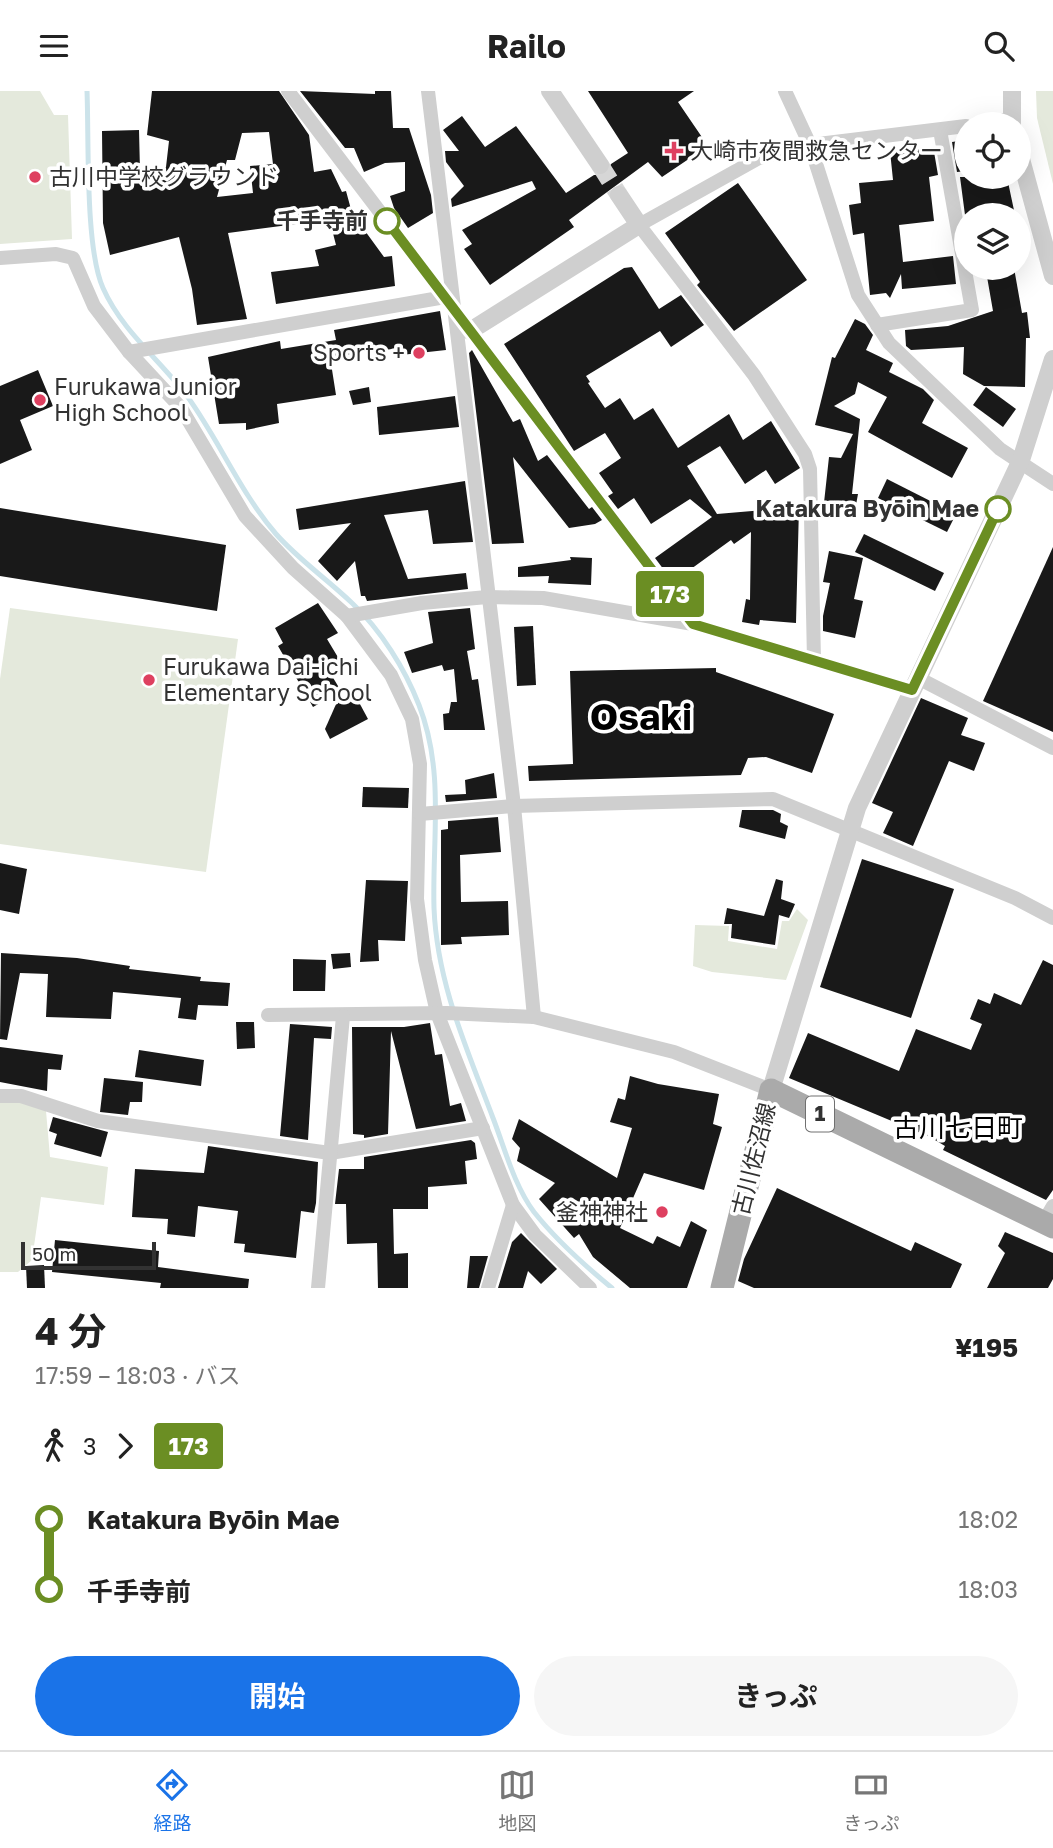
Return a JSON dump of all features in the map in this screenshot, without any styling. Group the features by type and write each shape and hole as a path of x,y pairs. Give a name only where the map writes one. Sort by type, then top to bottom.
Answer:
{"main road":[{"name":"古川佐沼線","path":"722,1288 771,1090 1050,1219"}],"street":[{"path":"288,91 693,624"},
{"path":"428,91 449,302 513,806 534,1017"},
{"path":"550,91 600,165"},
{"path":"785,91 810,145 858,295 888,343 1000,449 1021,460 1053,484"},
{"path":"1011,112 1012,91"},
{"path":"470,331 639,225 760,158 810,145 954,128"},
{"path":"877,325 972,310 940,130"},
{"path":"1029,189 1053,276"},
{"path":"620,195 639,225 754,375 805,454 810,470 814,660"},
{"path":"0,258 56,254 73,258 94,306 181,408 245,516 293,568 350,615 391,674 412,719 420,764 424,814 417,899 425,960 448,1013 483,1128 513,1205 535,1235 590,1288"},
{"path":"134,351 449,302"},
{"path":"268,1014 343,1016 448,1013 534,1017 674,1052 771,1090 849,832 915,684 1021,460 1053,359"},
{"path":"350,615 487,597 542,599 693,624 814,660 915,684 1053,748"},
{"path":"424,814 513,806 773,799 1014,898 1053,918"},
{"path":"318,1288 343,1016"},
{"path":"0,1096 22,1096 98,1121 330,1153 483,1128"},
{"path":"488,1288 513,1205"}],"shaded area":[{"name":"古川中学校グラウンド","path":"0,91 40,91 54,115 68,115 72,239 0,244"},
{"path":"1036,91 1053,91 1053,184 1037,118"},
{"path":"10,608 238,639 206,872 0,844 0,679"},
{"path":"797,909 808,920 786,980 712,972 693,966 695,925 729,926 728,941 777,949 782,921 789,921"},
{"path":"0,1101 21,1101 46,1111 50,1157 108,1167 104,1205 41,1197 32,1260 18,1272 0,1272"}],"building":[{"path":"152,91 279,91 309,135 314,172 331,169 342,192 346,191 352,213 384,257 392,256 395,286 276,304 271,272 319,266 315,250 336,245 328,214 296,224 228,233 247,319 197,325 192,289 179,237 110,255 103,223 102,131 139,130 140,171 166,167 169,141 147,135","holes":["269,132 273,164 250,166 253,193 217,197 227,160 235,160 242,133"]},
{"path":"300,91 375,94 375,91 391,91 393,128 409,128 431,195 433,213 408,228 394,208 390,196 405,191 405,162 385,163 364,172 354,148 345,148"},
{"path":"588,91 694,91 678,102 708,146 662,177 648,162 569,220 574,227 490,285 464,249 472,244 462,230 536,189 532,181 452,207 451,199 464,186 446,162 445,151 459,151 443,130 462,116 485,147 516,126 566,193 594,175 606,175 611,164 628,153"},
{"path":"933,146 938,175 929,177 934,221 899,225 903,262 953,256 956,284 902,289 901,274 890,298 886,293 870,295 864,233 853,235 849,205 861,203 859,183 893,180 890,151"},
{"path":"738,183 807,280 734,331 697,285 700,282 665,233"},
{"path":"962,189 1009,189 1012,203 963,203"},
{"path":"632,267 659,309 681,295 704,325 671,347 660,331 586,376 590,382 588,383 605,408 620,398 634,420 653,408 678,448 729,414 743,440 771,421 800,468 775,484 766,470 745,484 720,446 687,466 717,514 799,507 796,623 760,620 759,625 742,622 746,599 750,600 751,532 734,544 731,540 673,582 655,558 712,517 690,499 651,524 634,498 618,509 608,496 613,493 599,473 621,458 605,433 574,451 504,344 624,268"},
{"path":"988,280 1016,280 1022,313 1027,312 1030,338 1026,338 1025,387 984,386 963,374 964,347 911,350 906,346 905,330 948,326 993,311"},
{"path":"440,311 446,350 401,355 400,348 330,357 336,395 277,404 279,423 246,430 246,423 219,424 208,357 280,341 281,349 336,340 334,330"},
{"path":"855,319 865,324 873,335 866,350 893,363 889,372 923,389 934,400 922,423 968,448 952,478 868,432 887,397 858,382 855,394 834,406 860,419 852,494 858,494 854,516 823,512 829,457 841,458 853,434 815,425 832,357 835,358"},
{"path":"472,350 513,422 520,419 538,461 547,455 589,509 592,507 602,520 595,524 569,528 513,457 524,543 492,544 469,353"},
{"path":"38,370 53,406 20,420 32,450 0,464 0,386"},
{"path":"369,387 371,402 353,405 349,391"},
{"path":"986,387 1016,409 1003,427 973,405"},
{"path":"455,396 459,427 379,435 377,407"},
{"path":"887,479 956,514 947,532 878,498"},
{"path":"465,481 473,542 433,544 428,510 384,515 408,579 466,573 468,589 367,601 365,596 361,596 355,561 337,581 318,561 351,523 299,530 296,509"},
{"path":"0,508 226,545 217,611 0,576"},
{"path":"864,534 944,573 935,591 855,552"},
{"path":"1053,547 1053,732 983,701"},
{"path":"829,551 863,558 854,599 863,601 855,638 823,631 823,616 830,583 823,582"},
{"path":"570,557 592,558 591,585 548,583 549,576 518,577 518,567 571,560"},
{"path":"318,603 338,633 327,639 339,659 326,666 341,691 313,707 278,646 283,643 275,628"},
{"path":"470,608 475,649 467,651 472,680 478,679 485,730 444,730 443,714 449,713 451,702 457,702 454,669 444,671 442,665 412,673 404,652 433,643 428,612"},
{"path":"533,626 536,685 517,686 514,627"},
{"path":"716,668 716,672 834,714 812,773 766,757 748,758 741,775 529,781 528,766 573,764 570,671"},
{"path":"354,693 368,719 330,739 325,729 337,702"},
{"path":"921,698 968,718 961,735 985,743 974,771 949,761 913,846 883,833 893,812 872,803"},
{"path":"494,773 497,798 446,802 445,795 466,794 465,780"},
{"path":"363,787 409,788 408,808 362,807"},
{"path":"742,810 773,810 781,814 780,822 788,826 785,839 739,827"},
{"path":"498,817 501,852 460,855 461,902 508,901 509,935 461,937 462,944 441,945 441,830 448,829 448,821"},
{"path":"862,859 954,889 911,1018 820,987"},
{"path":"0,863 27,869 19,914 0,910"},
{"path":"776,879 783,881 781,899 795,904 789,918 779,915 775,945 731,938 732,924 724,924 727,908 764,916"},
{"path":"366,880 408,881 405,941 378,940 379,961 360,962"},
{"path":"1,953 77,958 130,966 129,969 201,977 200,981 230,983 228,1006 198,1005 196,1020 178,1018 181,998 113,992 111,1019 46,1017 48,974 20,973 7,1040 0,1039"},
{"path":"350,953 351,967 333,969 331,954"},
{"path":"293,959 326,960 325,991 293,991"},
{"path":"1043,960 1053,965 1053,1190 1046,1200 943,1150 945,1146 930,1137 789,1078 808,1033 899,1071 916,1029 971,1050 982,1024 970,1019 978,999 990,1004 994,993 1021,1005"},
{"path":"236,1022 254,1022 255,1048 237,1049"},
{"path":"430,1023 435,1055 442,1054 450,1106 461,1103 466,1121 416,1129 391,1031 388,1134 364,1138 364,1135 353,1134 352,1027 404,1027"},
{"path":"290,1024 332,1027 331,1039 314,1038 308,1140 280,1136"},
{"path":"0,1047 63,1055 61,1070 48,1069 47,1091 0,1082"},
{"path":"139,1050 204,1060 201,1086 135,1077"},
{"path":"630,1076 658,1084 719,1094 713,1124 722,1127 704,1190 644,1173 620,1228 653,1244 657,1236 680,1247 691,1221 707,1230 687,1288 630,1288 593,1257 579,1234 574,1238 539,1199 555,1183 517,1161 520,1148 512,1139 519,1119 617,1178 632,1128 610,1122 618,1098 625,1100"},
{"path":"104,1078 143,1082 142,1102 130,1102 128,1115 100,1112"},
{"path":"53,1117 108,1132 101,1157 54,1144 57,1134 49,1131"},
{"path":"471,1140 475,1143 477,1159 465,1161 467,1184 428,1187 428,1209 393,1209 394,1254 408,1253 408,1288 378,1288 377,1243 347,1244 346,1204 335,1204 339,1169 364,1169 364,1157"},
{"path":"208,1146 318,1162 314,1213 301,1211 296,1258 244,1252 245,1244 234,1243 238,1211 198,1206 195,1237 167,1234 168,1219 132,1217 135,1169 204,1173"},
{"path":"777,1188 911,1251 915,1242 962,1264 951,1288 754,1288 738,1281 744,1259"},
{"path":"1005,1232 1053,1253 1053,1279 1048,1288 987,1288 1005,1253 998,1246"},
{"path":"521,1233 557,1269 541,1284 528,1271 523,1288 498,1288 512,1242"},
{"path":"55,1240 159,1251 158,1267 249,1279 248,1288 160,1288 161,1283 52,1272"},
{"path":"470,1256 488,1256 479,1288 467,1288"},
{"path":"44,1265 45,1288 27,1288 26,1266"}],"waterway":[{"path":"87,91 93,247 103,288 120,318 187,396 263,518 294,552 363,614 391,651 407,678 419,705 432,755 436,806 436,936 455,1015 510,1167 527,1201 561,1243 612,1288"}],"tunnel":[{"path":"600,165 619,195"}],"bus line":[{"name":"173","path":"387,221 693,624 912,690 998,509"}],"place":[{"name":"大崎市夜間救急センター","path":"674,151"},
{"name":"古川中学校グラウンド","path":"35,177"},
{"name":"千手寺前","path":"387,221"},
{"name":"Sports +","path":"419,353"},
{"name":"Furukawa Junior High School","path":"40,400"},
{"name":"Katakura Byōin Mae","path":"998,509"},
{"name":"Furukawa Dai-ichi Elementary School","path":"149,680"},
{"name":"釜神神社","path":"662,1212"}],"district":[{"name":"Osaki","path":"641,717"},
{"name":"古川七日町","path":"958,1128"}]}
